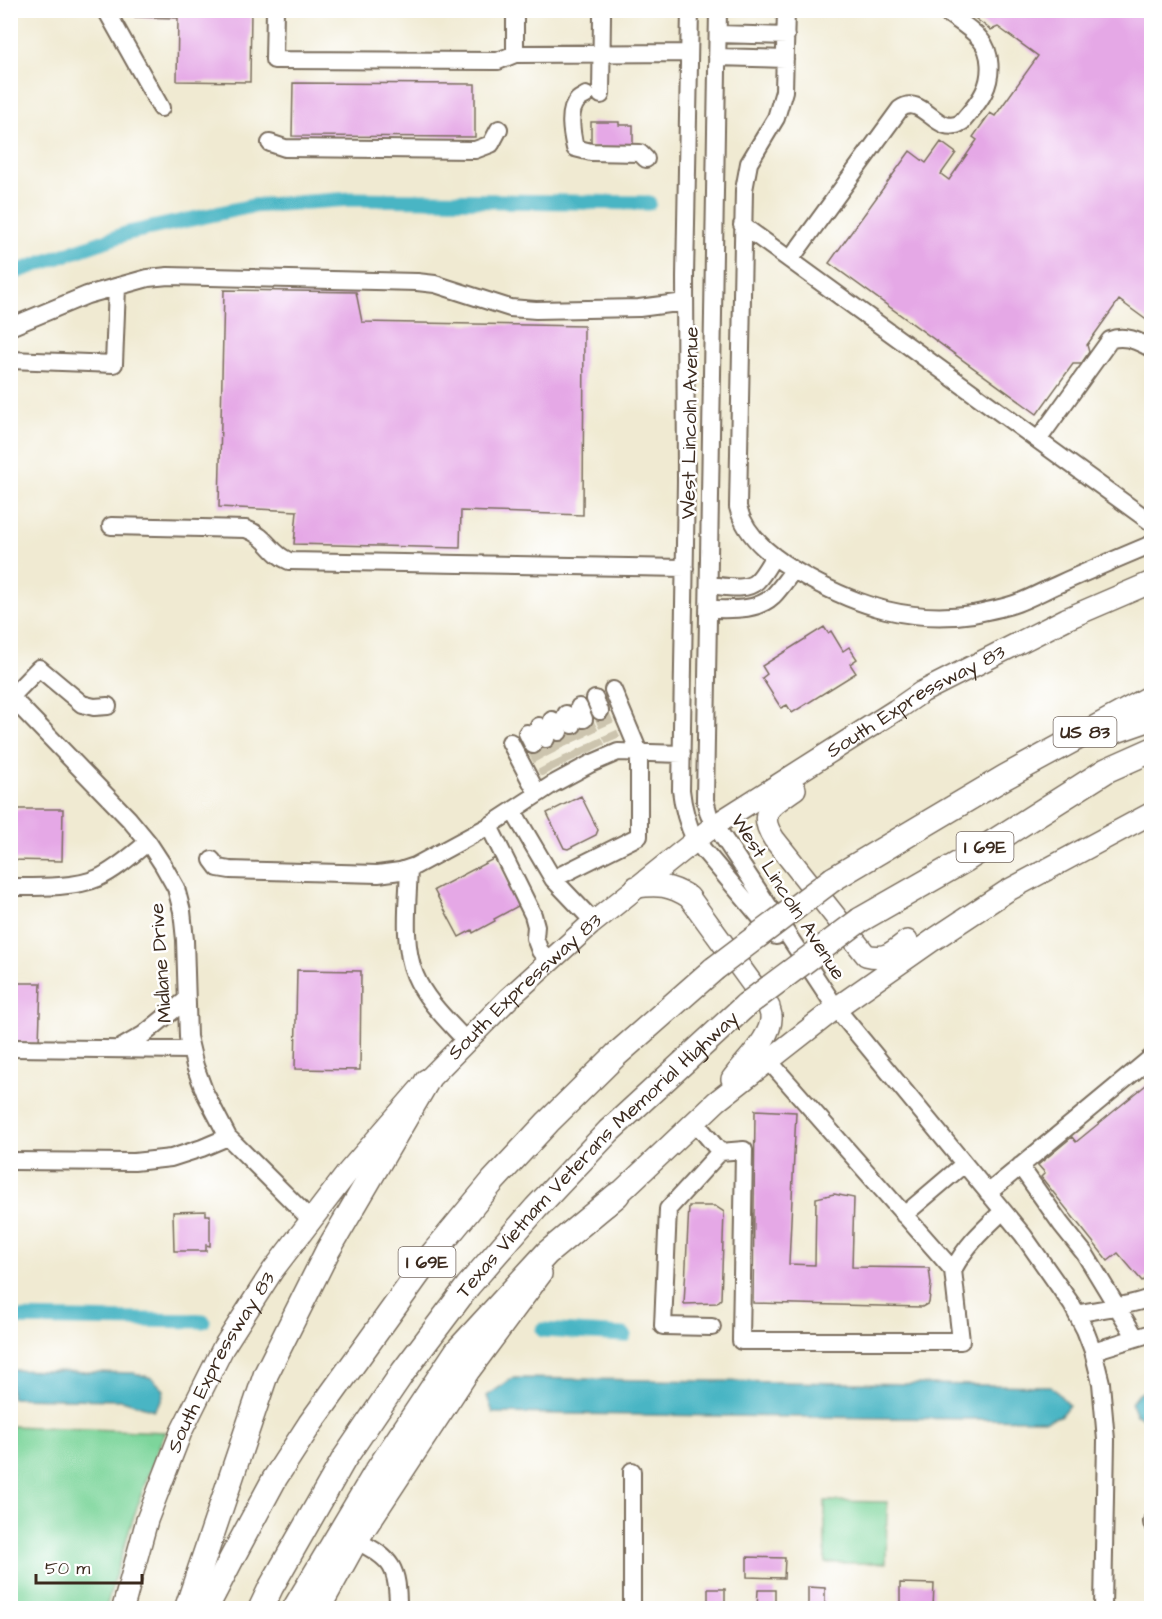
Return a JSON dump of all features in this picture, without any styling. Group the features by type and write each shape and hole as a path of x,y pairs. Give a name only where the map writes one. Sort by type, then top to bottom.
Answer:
{"highway":[{"name":"US 83","path":"1033,761 1152,697"},
{"name":"I 69E","path":"206,1608 265,1498 304,1433 431,1256 493,1181 548,1122 616,1055 714,969 833,879 1033,761 1152,718"},
{"name":"I 69E","path":"1107,770 1152,750"},
{"name":"US 83","path":"1107,770 1152,757"},
{"name":"Texas Vietnam Veterans Memorial Highway","path":"261,1608 344,1459 403,1372 468,1286 536,1208 609,1131 746,1005 860,920 965,860 1107,770"},
{"path":"187,1608 267,1374 328,1250 427,1081"},
{"path":"295,1608 375,1474 457,1351 547,1253 617,1195"}],"main road":[{"name":"South Expressway 83","path":"123,1608 147,1520 181,1432 224,1348 273,1270 348,1172 427,1081 509,998 594,922 715,825 922,692 1045,629 1152,582"},
{"path":"896,710 894,723 890,728 773,805 765,819 768,830 866,955 873,957 882,958 892,953 968,903 987,894 1007,891"},
{"path":"320,1608 357,1541 469,1371 538,1277 617,1195 717,1101 836,1008 1007,891 1152,813"},
{"path":"636,887 651,885 666,887 676,889 689,897 769,1007 770,1025 761,1043 736,1072 717,1101"}],"street":[{"path":"106,10 161,108"},
{"path":"275,10 274,60 498,61 515,54 689,53"},
{"path":"515,10 515,54"},
{"name":"West Lincoln Avenue","path":"690,10 681,790 684,811 695,840 1023,1235 1072,1305 1085,1329 1101,1383 1106,1440 1103,1608"},
{"name":"West Lincoln Avenue","path":"718,10 705,800 709,815 715,825 836,1008"},
{"path":"786,10 784,92 776,118 749,163 744,190 738,507 741,519 748,530 759,544 774,556 794,570 830,589 885,611 935,617 958,616 1018,603 1152,544"},
{"path":"790,260 905,99 942,123 954,126 962,122 985,90 989,73 988,51 978,37 943,10"},
{"path":"602,15 602,53 593,95 578,100 573,108 575,148 591,152 640,153 645,159"},
{"path":"718,34 786,36"},
{"path":"717,57 785,59"},
{"path":"270,143 285,148 475,150 491,144 499,129"},
{"path":"742,225 1152,523"},
{"path":"10,327 87,296 148,278 168,276 417,282 435,284 510,308 536,310 639,309 685,302"},
{"path":"10,360 114,364 117,287"},
{"path":"1038,440 1110,340 1125,337 1152,349"},
{"path":"111,526 246,529 262,537 279,557 289,561 685,568"},
{"path":"709,585 744,587 750,585 759,578 774,556"},
{"path":"708,609 743,609 761,604 774,595 794,570"},
{"path":"11,696 39,668 82,704 94,707 108,706"},
{"path":"553,879 639,836 639,752 613,690"},
{"name":"Midlane Drive","path":"11,696 129,819 148,843 176,888 182,911 188,1037 205,1093 228,1137 311,1220"},
{"path":"510,742 537,793"},
{"path":"212,860 218,868 230,870 378,874 400,872 489,826 582,762 639,752 682,754"},
{"path":"513,811 553,879 594,922"},
{"path":"489,826 533,915 536,926 535,938 540,951 550,961"},
{"path":"10,887 80,884 98,879 148,843"},
{"path":"409,868 408,937 416,975 431,1001 466,1041"},
{"path":"119,1049 143,1035 186,1000"},
{"path":"10,1048 191,1050"},
{"path":"988,1193 1152,1057"},
{"path":"769,1060 953,1269"},
{"path":"695,1122 720,1152"},
{"path":"10,1161 134,1162 171,1158 228,1137"},
{"path":"712,1327 663,1326 668,1209 720,1152 744,1150 741,1341 961,1341 953,1269 971,1242 1003,1211"},
{"path":"904,1215 964,1164"},
{"path":"1020,1166 1085,1254 1117,1306 1144,1335 1092,1351"},
{"path":"1077,1314 1135,1304 1152,1298"},
{"path":"632,1608 633,1470"},
{"path":"357,1541 386,1558 396,1581 398,1608"}],"green space":[{"path":"11,1426 165,1432 140,1497 106,1608 11,1608"},
{"path":"825,1501 887,1502 886,1563 825,1563"}],"water":[{"path":"11,1370 134,1373 152,1378 164,1390 162,1399 154,1410 122,1400 11,1398"},
{"path":"513,1378 1051,1386 1069,1405 1060,1416 1047,1420 493,1413 487,1396"},
{"path":"1151,1388 1152,1421 1136,1415 1131,1403 1138,1394"}],"building":[{"path":"135,10 251,10 250,82 177,81 178,18 135,17"},
{"path":"964,10 1152,10 1152,324 1119,300 1087,345 1089,352 1081,364 1073,364 1037,414 829,263 910,151 926,163 941,142 956,153 941,174 949,180 977,140 973,137 990,113 995,116 1038,56 998,27 991,30"},
{"path":"293,83 475,84 475,137 292,136"},
{"path":"591,122 619,122 619,125 633,125 633,148 591,148"},
{"path":"224,290 356,292 362,322 584,326 583,515 461,511 460,548 294,544 297,511 219,507"},
{"path":"824,627 828,633 831,631 843,651 849,647 857,659 850,664 856,673 792,713 787,705 781,708 762,678 767,674 762,666"},
{"path":"581,796 598,830 596,835 568,849 564,848 547,813"},
{"path":"10,809 63,809 62,861 10,860"},
{"path":"495,858 520,905 473,933 472,930 459,937 434,890"},
{"path":"297,970 361,971 360,1070 295,1069"},
{"path":"10,983 41,983 39,1043 10,1043"},
{"path":"1152,1080 1152,1273 1142,1281 1118,1253 1108,1261 1041,1177 1045,1173 1038,1165 1072,1137 1076,1142"},
{"path":"755,1110 796,1112 789,1264 815,1265 816,1198 834,1194 854,1198 852,1267 929,1268 931,1284 929,1303 922,1307 753,1303"},
{"path":"689,1206 715,1206 724,1212 721,1299 717,1303 684,1304"},
{"path":"206,1211 206,1215 210,1215 210,1246 206,1245 206,1251 174,1251 173,1212"},
{"path":"747,1557 785,1558 784,1578 747,1577"},
{"path":"900,1583 934,1584 933,1608 900,1608"},
{"path":"808,1587 825,1588 825,1608 808,1608"},
{"path":"708,1589 725,1589 725,1608 708,1608"},
{"path":"758,1590 775,1590 775,1608 757,1608"}],"waterway":[{"path":"10,274 128,233 252,206 351,199 649,203"},
{"path":"10,1318 203,1321"},
{"path":"543,1330 624,1335"}],"tunnel":[{"path":"600,711 613,740"},
{"path":"584,719 598,748"},
{"path":"573,725 586,754"},
{"path":"559,732 572,761"},
{"path":"546,739 560,767"},
{"path":"533,745 548,773"}]}
